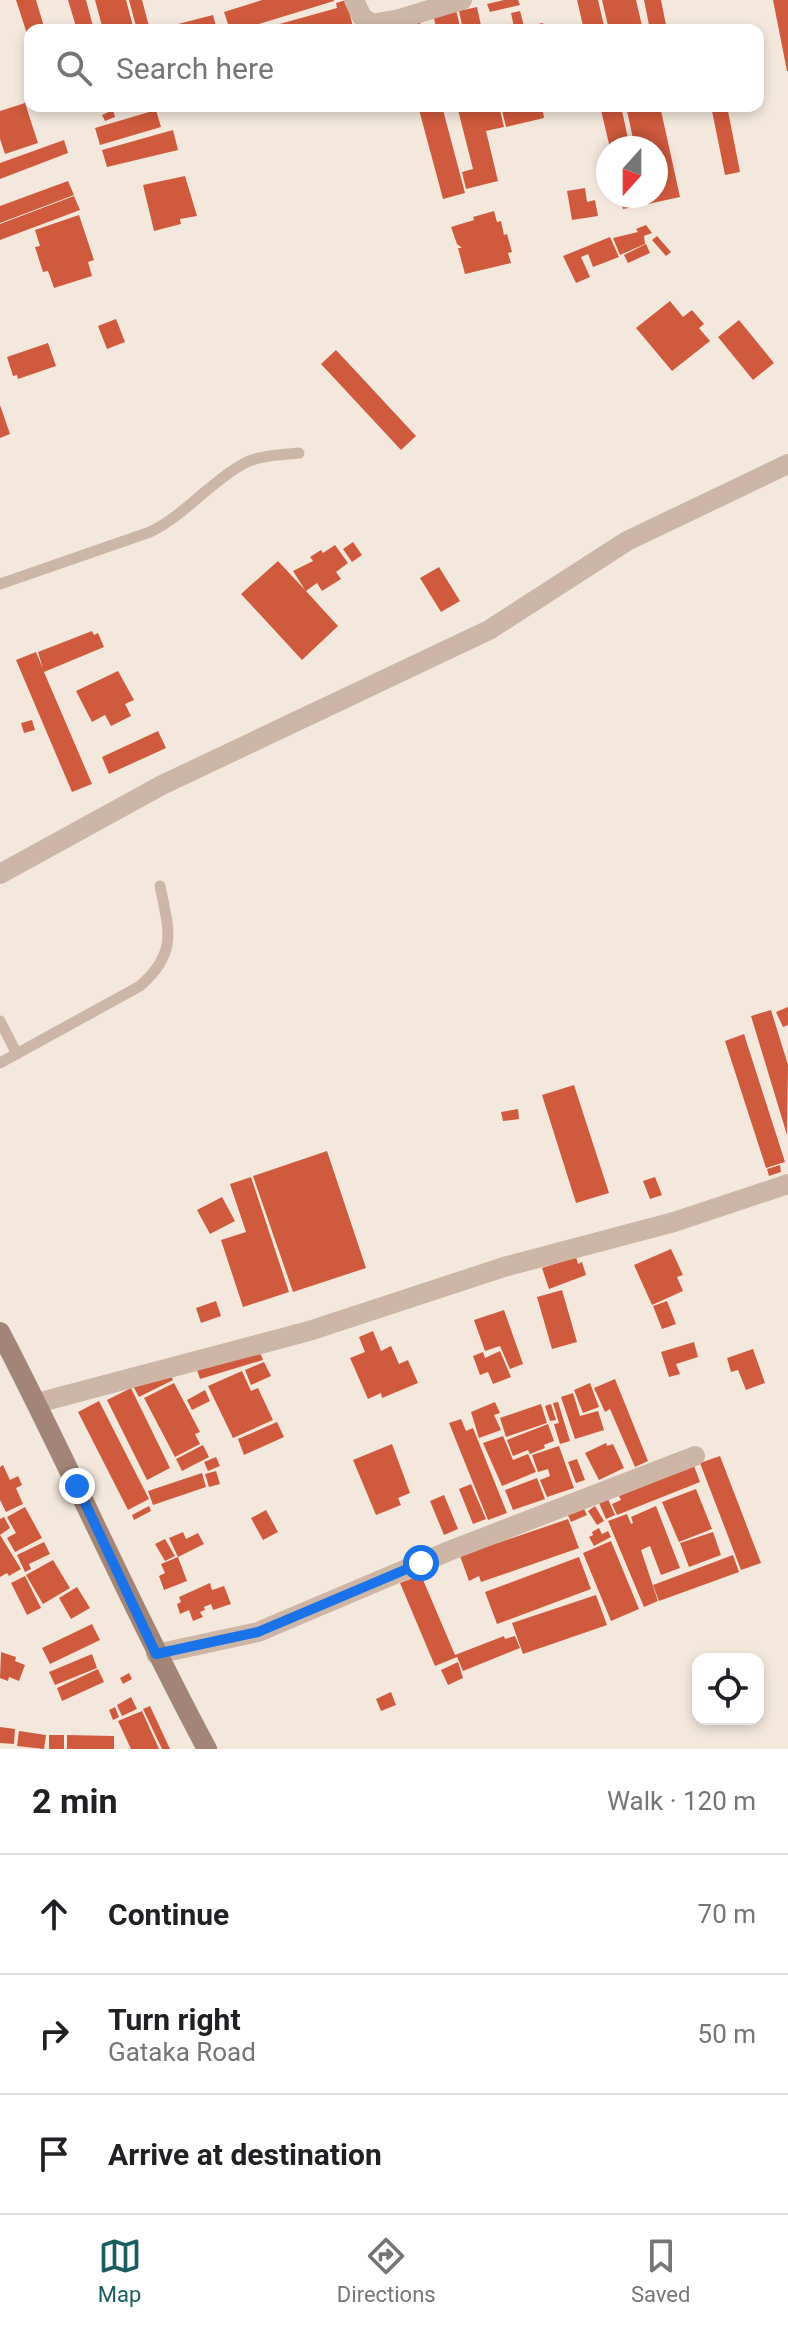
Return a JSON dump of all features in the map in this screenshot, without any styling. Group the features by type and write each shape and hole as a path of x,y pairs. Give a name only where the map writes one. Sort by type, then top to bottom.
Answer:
{"street":[{"path":"354,0 362,17 372,24 462,0"},
{"path":"0,874 162,785 489,630 627,541 788,464"},
{"path":"37,1403 309,1331 504,1267 674,1222 788,1184"},
{"path":"0,1332 156,1654 207,1749"},
{"path":"156,1654 258,1632 449,1551 695,1456"}],"lane":[{"path":"0,584 150,532 170,522 243,464 264,457 299,453"},
{"path":"0,1063 140,986 152,976 168,948 169,931 160,886"},
{"path":"0,1021 17,1054"}],"building":[{"path":"16,0 36,0 43,24 24,25"},
{"path":"68,0 86,0 92,24 75,24"},
{"path":"95,0 126,0 132,24 101,24"},
{"path":"129,0 142,0 148,24 135,24"},
{"path":"262,0 334,0 259,24 228,24 224,12"},
{"path":"346,0 352,24 280,24 337,8 336,3"},
{"path":"518,0 520,5 490,12 487,4"},
{"path":"577,0 598,0 604,24 583,24"},
{"path":"602,0 636,0 642,24 608,24"},
{"path":"644,0 661,0 666,24 649,24"},
{"path":"773,0 788,0 788,71 787,71"},
{"path":"477,7 481,24 462,24 459,11"},
{"path":"456,10 460,24 435,24 433,15"},
{"path":"520,11 523,24 513,24 511,13"},
{"path":"213,15 215,24 178,24"},
{"path":"419,18 420,24 397,24"},
{"path":"24,103 24,112 28,112 38,143 5,154 0,139 0,111"},
{"path":"114,112 115,117 105,121 102,115"},
{"path":"149,112 157,112 161,127 100,145 95,128"},
{"path":"420,112 444,112 465,193 443,199"},
{"path":"459,112 500,112 504,127 486,131 498,181 466,189 462,172 473,169"},
{"path":"502,112 543,112 544,118 506,127"},
{"path":"601,112 622,112 627,136 607,136"},
{"path":"627,112 661,112 667,136 632,136"},
{"path":"712,112 728,112 740,172 725,175"},
{"path":"173,130 178,150 107,167 102,150"},
{"path":"64,140 68,153 0,179 0,163"},
{"path":"668,142 680,197 668,200"},
{"path":"185,176 197,216 180,219 181,224 154,231 143,185"},
{"path":"68,181 74,195 0,223 0,206"},
{"path":"585,188 587,202 595,200 598,216 572,220 567,191"},
{"path":"74,196 80,210 0,240 0,224"},
{"path":"494,211 497,222 501,221 504,235 507,234 512,252 508,253 511,263 465,274 458,248 462,248 457,244 451,227"},
{"path":"79,215 94,260 88,262 92,276 54,288 48,271 43,272 35,247 40,246 35,230"},
{"path":"646,225 652,233 644,236 645,244 620,255 613,238 638,232 636,229"},
{"path":"657,236 671,252 666,256 652,240"},
{"path":"610,237 619,257 593,267 588,254 581,257 590,277 576,283 563,256"},
{"path":"646,244 650,253 628,263 624,255"},
{"path":"670,301 683,317 692,310 704,324 699,328 710,341 672,371 636,328"},
{"path":"116,319 125,342 107,349 98,326"},
{"path":"739,320 774,363 753,380 718,337"},
{"path":"48,343 56,366 18,379 17,375 13,376 7,357"},
{"path":"336,350 416,436 401,450 321,364"},
{"path":"0,405 10,434 0,438"},
{"path":"353,542 362,555 352,562 343,549"},
{"path":"335,545 348,563 336,572 341,579 322,591 317,583 306,591 338,626 302,660 241,594 278,561 305,590 293,571 313,561 310,557 321,550 323,553"},
{"path":"439,567 460,601 441,612 420,578"},
{"path":"92,631 94,635 98,633 104,647 44,672 92,784 72,792 16,660 36,652 43,669 38,652"},
{"path":"118,671 134,700 125,704 131,716 111,726 105,715 92,722 76,691"},
{"path":"32,720 35,730 24,733 21,723"},
{"path":"158,731 166,748 109,774 102,757"},
{"path":"788,1007 788,1025 783,1027 776,1012"},
{"path":"771,1010 788,1065 787,1135 751,1016"},
{"path":"744,1034 785,1162 766,1168 725,1041"},
{"path":"574,1085 609,1193 576,1203 542,1095"},
{"path":"518,1109 519,1119 503,1121 501,1112"},
{"path":"327,1151 366,1268 293,1292 253,1176"},
{"path":"780,1165 781,1172 769,1176 767,1169"},
{"path":"251,1177 289,1292 243,1307 221,1240 246,1232 230,1184"},
{"path":"655,1177 662,1195 650,1199 643,1181"},
{"path":"222,1197 235,1221 210,1234 197,1210"},
{"path":"671,1249 683,1275 677,1277 683,1291 652,1305 634,1265"},
{"path":"576,1257 578,1264 582,1262 586,1275 549,1289 542,1268"},
{"path":"562,1290 577,1342 552,1349 537,1297"},
{"path":"216,1301 221,1316 201,1323 196,1308"},
{"path":"667,1301 676,1324 662,1329 653,1306"},
{"path":"504,1310 523,1364 510,1369 500,1346 485,1351 474,1320"},
{"path":"373,1331 381,1351 391,1346 399,1364 408,1360 418,1383 382,1398 381,1393 368,1399 350,1358 365,1352 359,1337"},
{"path":"694,1342 698,1357 676,1364 680,1374 669,1377 661,1352"},
{"path":"257,1345 263,1360 200,1379 196,1367"},
{"path":"753,1349 765,1383 746,1390 738,1370 731,1372 727,1358"},
{"path":"500,1351 511,1377 493,1384 488,1372 480,1375 473,1356 483,1352 485,1358"},
{"path":"264,1362 271,1376 251,1385 245,1370"},
{"path":"168,1369 173,1380 139,1397 133,1386"},
{"path":"242,1371 251,1391 258,1388 273,1420 233,1438 208,1386"},
{"path":"615,1379 648,1461 635,1467 610,1409 605,1412 594,1388"},
{"path":"174,1383 200,1432 195,1434 200,1444 175,1457 144,1398"},
{"path":"590,1383 599,1407 583,1413 574,1390"},
{"path":"131,1388 170,1468 147,1480 107,1400"},
{"path":"205,1390 210,1401 192,1410 187,1400"},
{"path":"573,1393 580,1416 598,1411 604,1430 575,1439 561,1397"},
{"path":"99,1401 149,1499 128,1510 78,1412"},
{"path":"495,1402 500,1413 494,1415 501,1430 479,1438 471,1412"},
{"path":"558,1402 570,1441 560,1444 554,1424 559,1423 553,1403"},
{"path":"541,1404 547,1423 506,1437 500,1418"},
{"path":"551,1404 556,1420 550,1421 545,1406"},
{"path":"461,1419 466,1431 473,1428 507,1513 488,1520 449,1423"},
{"path":"277,1422 284,1437 244,1455 238,1439"},
{"path":"548,1424 554,1441 530,1454 528,1450 513,1456 507,1440"},
{"path":"503,1436 513,1460 528,1454 536,1472 502,1486 483,1443"},
{"path":"606,1443 607,1446 613,1444 624,1468 599,1480 585,1453"},
{"path":"392,1444 410,1493 398,1498 401,1505 376,1515 353,1460"},
{"path":"203,1445 209,1457 182,1471 176,1459"},
{"path":"559,1446 574,1488 547,1497 540,1480 550,1476 548,1469 538,1472 532,1455"},
{"path":"720,1456 761,1563 741,1570 700,1463"},
{"path":"216,1457 220,1466 208,1471 204,1462"},
{"path":"577,1459 585,1480 576,1483 568,1462"},
{"path":"3,1465 10,1480 18,1476 22,1485 16,1488 23,1504 6,1512 0,1500 0,1467"},
{"path":"694,1466 700,1482 617,1515 612,1504 621,1500 619,1496"},
{"path":"216,1471 220,1484 209,1487 205,1474"},
{"path":"202,1473 206,1487 153,1505 148,1491"},
{"path":"537,1478 545,1499 513,1510 505,1490"},
{"path":"471,1484 486,1519 473,1524 459,1489"},
{"path":"696,1489 712,1529 679,1542 662,1502"},
{"path":"444,1495 458,1529 444,1535 430,1501"},
{"path":"608,1499 615,1515 606,1519 599,1503"},
{"path":"582,1505 587,1515 571,1522 567,1513"},
{"path":"149,1506 151,1511 134,1520 132,1515"},
{"path":"595,1506 604,1521 597,1525 588,1511"},
{"path":"656,1506 680,1568 661,1575 650,1546 641,1550 658,1601 644,1607 608,1521 627,1514 631,1524 631,1517"},
{"path":"25,1507 42,1538 15,1552 7,1538 16,1533 7,1517"},
{"path":"266,1510 278,1532 263,1540 251,1518"},
{"path":"4,1517 10,1528 0,1535 0,1519"},
{"path":"568,1519 579,1548 481,1582 479,1576 469,1581 460,1556"},
{"path":"599,1528 602,1534 608,1531 611,1537 594,1546 589,1537"},
{"path":"183,1532 186,1539 198,1533 204,1544 178,1557 169,1538"},
{"path":"713,1532 721,1555 689,1567 680,1543"},
{"path":"0,1535 21,1569 0,1577"},
{"path":"165,1539 175,1556 165,1561 155,1544"},
{"path":"611,1541 639,1609 611,1621 583,1553"},
{"path":"44,1542 50,1554 29,1564 31,1569 25,1572 17,1555"},
{"path":"733,1555 739,1572 659,1601 653,1585"},
{"path":"178,1557 187,1581 164,1590 159,1576 165,1573 161,1564"},
{"path":"579,1557 591,1589 497,1624 485,1592"},
{"path":"53,1560 70,1588 43,1604 26,1575"},
{"path":"421,1575 455,1655 504,1636 505,1639 515,1636 520,1648 463,1671 457,1657 435,1666 400,1583"},
{"path":"25,1576 41,1608 27,1615 11,1583"},
{"path":"210,1583 212,1590 224,1586 231,1604 213,1610 211,1604 204,1607 205,1610 200,1612 203,1617 193,1621 189,1610 180,1614 177,1604 181,1602 179,1597"},
{"path":"77,1587 90,1608 71,1619 59,1598"},
{"path":"596,1595 607,1625 523,1654 512,1623"},
{"path":"92,1624 100,1640 50,1664 42,1648"},
{"path":"1,1652 16,1657 15,1661 25,1665 19,1681 0,1678"},
{"path":"92,1654 97,1668 55,1685 49,1672"},
{"path":"458,1662 463,1678 448,1685 441,1670"},
{"path":"98,1669 104,1682 62,1701 57,1688"},
{"path":"129,1673 132,1679 123,1684 120,1678"},
{"path":"391,1692 396,1705 381,1711 376,1699"},
{"path":"131,1697 137,1709 122,1716 117,1705"},
{"path":"150,1706 170,1749 162,1749 143,1709"},
{"path":"115,1707 119,1717 113,1720 109,1710"},
{"path":"142,1711 159,1749 131,1749 118,1721"},
{"path":"0,1727 15,1729 14,1744 0,1743"},
{"path":"19,1731 46,1735 44,1749 17,1746"},
{"path":"49,1735 64,1735 64,1749 49,1749"},
{"path":"67,1735 114,1736 114,1749 67,1749"}],"route":[{"path":"77,1486 156,1654 258,1632 421,1563"}]}
